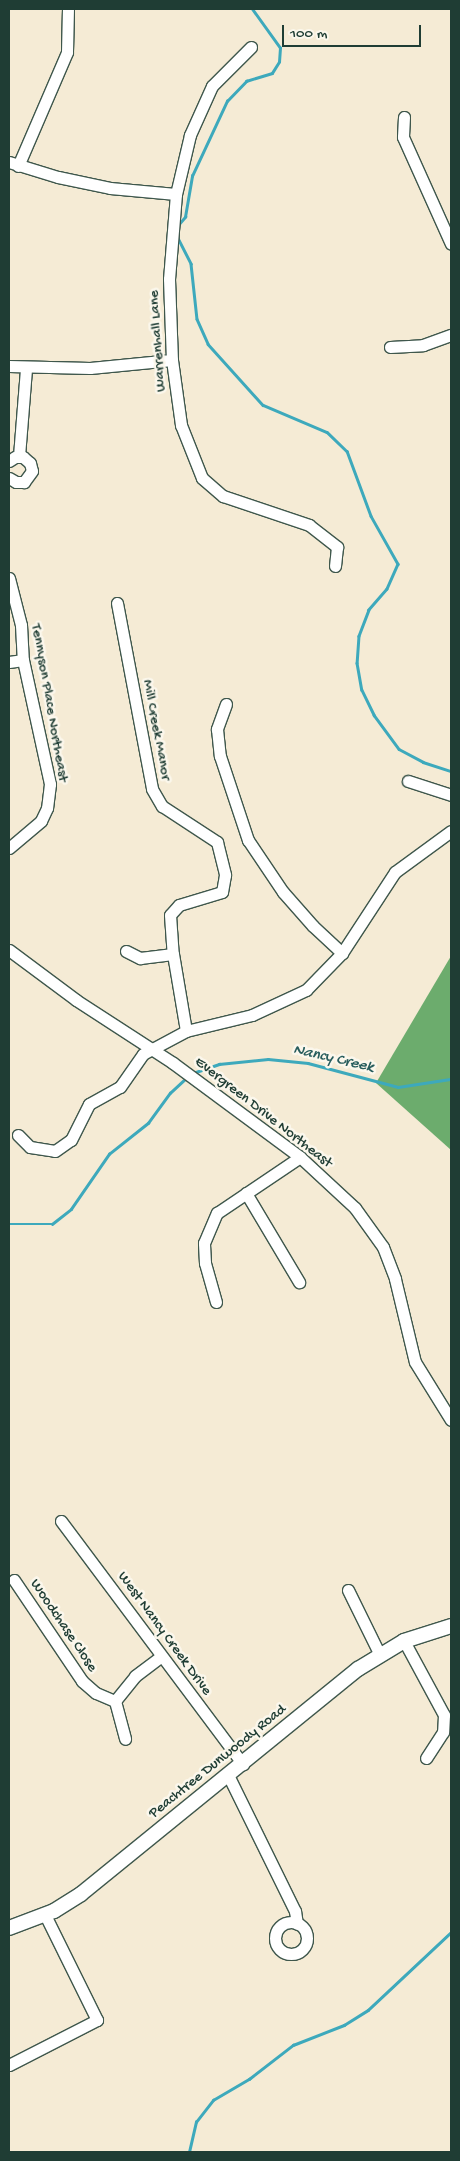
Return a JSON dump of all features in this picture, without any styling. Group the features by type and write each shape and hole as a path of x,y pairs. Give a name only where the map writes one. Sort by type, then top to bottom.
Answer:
{"main road":[{"name":"Peachtree Dunwoody Road","path":"9,1928 45,1915 81,1894 358,1669 404,1642 451,1626"}],"street":[{"path":"66,9 70,30 67,52 13,164 110,188 176,194"},
{"name":"Warrenhall Lane","path":"251,47 212,86 190,135 176,194 169,279 172,360 181,425 202,478 223,496 309,525 337,547 335,566"},
{"path":"404,117 403,138 451,244"},
{"path":"390,347 423,346 451,334"},
{"path":"9,366 26,369 90,368 172,360"},
{"path":"9,478 20,483 30,475 30,463 14,458 26,369"},
{"name":"Tennyson Place Northeast","path":"9,578 21,625 23,660 50,784 47,808 41,821 31,832 9,848"},
{"name":"Mill Creek Manor","path":"117,603 152,789 162,806 217,842 225,875 222,892 173,908 170,915 173,954 186,1031"},
{"path":"9,662 23,660"},
{"path":"226,704 217,729 220,756 248,840 283,892 312,926 342,953"},
{"path":"408,782 451,795"},
{"path":"18,1135 30,1147 43,1152 55,1151 64,1147 71,1140 89,1104 120,1087 142,1054 186,1031 252,1015 284,1002 306,990 342,953 395,872 451,831"},
{"name":"Evergreen Drive Northeast","path":"9,950 173,1063 300,1157 355,1208 383,1247 395,1279 415,1362 451,1420"},
{"path":"126,951 140,958 173,954"},
{"path":"216,1302 205,1263 204,1243 217,1213 246,1193 281,1173 300,1157"},
{"path":"246,1193 299,1282"},
{"name":"West Nancy Creek Drive","path":"61,1521 160,1657 243,1764"},
{"name":"Woodchase Close","path":"14,1580 82,1681 96,1694 115,1701"},
{"path":"348,1590 380,1656"},
{"path":"404,1642 444,1715 443,1732 426,1758"},
{"path":"125,1739 115,1701 135,1676 160,1657"},
{"path":"228,1775 295,1911 297,1924"},
{"path":"9,2065 97,2020 45,1915"}],"green space":[{"path":"451,956 451,1150 376,1083"}],"waterway":[{"path":"178,225 185,217 192,176 227,101 246,81 272,73 279,62 280,48 252,9"},
{"path":"177,236 191,264 197,319 208,344 263,405 327,432 347,451 371,516 398,564 387,589 369,610 359,636 357,663 362,690 374,715 399,749 423,762 451,771"},
{"name":"Nancy Creek","path":"193,1073 219,1064 268,1059 308,1063 398,1087 451,1079"},
{"name":"Nancy Creek","path":"9,1224 52,1224 71,1209 109,1154 148,1123 170,1093 186,1078"},
{"path":"189,2152 196,2122 213,2100 249,2079 293,2045 344,2025 368,2010 451,1932"}]}
